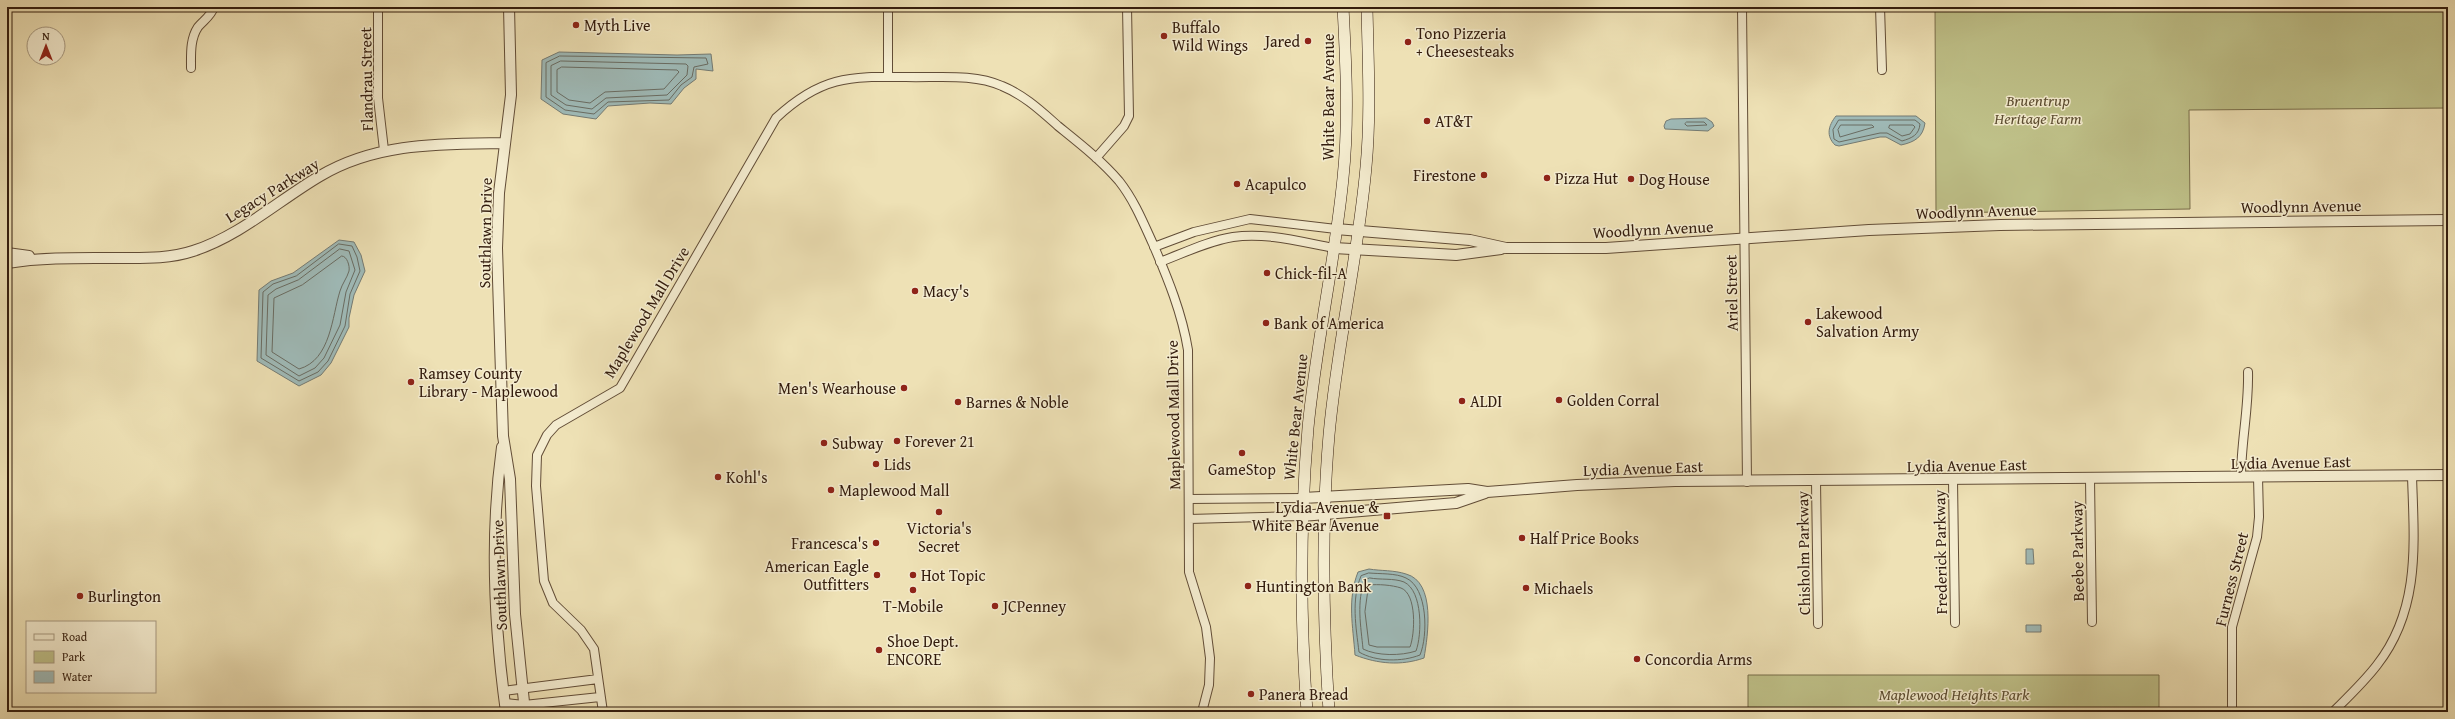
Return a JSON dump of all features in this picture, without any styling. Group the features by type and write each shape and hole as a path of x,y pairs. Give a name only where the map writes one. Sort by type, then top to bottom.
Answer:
{"main road":[{"name":"White Bear Avenue","path":"1307,712 1301,613 1302,516 1315,364 1334,248 1346,140 1343,7"},
{"path":"1329,712 1323,618 1324,497 1337,362 1358,232 1368,134 1367,7"},
{"path":"1303,712 1306,694"}],"street":[{"path":"191,68 192,40 198,28 211,14 214,7"},
{"name":"Flandrau Street","path":"378,7 378,98 384,150"},
{"name":"Southlawn Drive","path":"509,7 511,94 497,224 503,436 510,480 515,614 524,708"},
{"path":"888,7 888,77"},
{"path":"1096,158 1124,126 1129,116 1127,7"},
{"name":"Ariel Street","path":"1742,7 1747,482"},
{"path":"1880,7 1882,70"},
{"name":"Maplewood Mall Drive","path":"603,712 594,649 581,630 553,603 544,581 536,469 541,445 556,426 620,388 776,118 794,102 825,84 842,79 888,77 973,78 1001,85 1019,94 1096,158 1118,180 1133,200 1154,247 1183,322 1188,350 1189,572 1206,627 1210,658 1209,685 1202,712"},
{"name":"Legacy Parkway","path":"7,253 55,258 154,258 193,251 223,238 330,171 356,159 384,150 422,145 505,143"},
{"path":"1154,247 1194,232 1250,219 1336,229"},
{"name":"Woodlynn Avenue","path":"1334,248 1355,251 1468,255 1506,248 1620,248 1869,230 2079,223 2448,220"},
{"name":"Woodlynn Avenue","path":"1336,229 1470,240 1506,248"},
{"path":"1160,262 1204,245 1233,237 1262,236 1334,248"},
{"name":"Legacy Parkway","path":"7,263 55,258"},
{"path":"2240,477 2242,446 2249,401 2248,372"},
{"name":"Southlawn Drive","path":"503,436 498,479 495,602 505,708"},
{"name":"Lydia Avenue East","path":"1303,498 1468,489 1487,492 1631,482 2448,475"},
{"path":"2334,712 2377,666 2394,640 2403,620 2413,581 2412,476"},
{"name":"Furness Street","path":"2232,712 2232,627 2256,537 2259,517 2258,477"},
{"name":"Beebe Parkway","path":"2090,479 2092,622"},
{"name":"Frederick Parkway","path":"1953,480 1955,623"},
{"name":"Chisholm Parkway","path":"1816,481 1818,624"},
{"name":"Lydia Avenue East","path":"1302,516 1324,516 1456,503 1487,492"},
{"name":"Maplewood Mall Drive","path":"1189,499 1303,498"},
{"path":"1189,519 1302,516"},
{"path":"503,691 598,679"},
{"path":"505,708 524,708 600,697"}],"green space":[{"name":"Bruentrup Heritage Farm","path":"1935,7 2448,7 2448,108 2189,110 2190,209 1936,213"},
{"name":"Maplewood Heights Park","path":"1748,675 2159,675 2159,712 1748,712"}],"water":[{"path":"559,52 677,55 711,54 713,71 696,69 696,79 684,88 671,104 650,103 608,106 596,119 563,114 541,99 542,60"},
{"path":"1836,116 1916,116 1925,123 1924,128 1918,138 1906,144 1901,145 1886,137 1880,137 1839,146 1832,142 1829,135 1831,123"},
{"path":"1706,118 1712,122 1714,126 1708,131 1665,129 1664,126 1666,121 1671,119"},
{"path":"339,240 354,242 361,255 365,271 354,295 349,318 349,327 331,363 321,375 299,386 257,361 259,290 271,281 293,273"},
{"path":"2026,549 2033,549 2034,564 2026,564"},
{"path":"1369,569 1406,574 1416,579 1422,587 1428,610 1424,658 1415,661 1390,663 1355,655 1352,613 1353,593 1358,572"},
{"path":"2026,625 2041,625 2041,632 2026,632"}],"place":[{"name":"Myth Live","path":"576,25"},
{"name":"Buffalo Wild Wings","path":"1164,36"},
{"name":"Jared","path":"1308,41"},
{"name":"Tono Pizzeria + Cheesesteaks","path":"1408,42"},
{"name":"AT&T","path":"1427,121"},
{"name":"Firestone","path":"1484,175"},
{"name":"Pizza Hut","path":"1547,178"},
{"name":"Dog House","path":"1631,179"},
{"name":"Acapulco","path":"1237,184"},
{"name":"Chick-fil-A","path":"1267,273"},
{"name":"Macy's","path":"915,291"},
{"name":"Lakewood Salvation Army","path":"1808,322"},
{"name":"Bank of America","path":"1266,323"},
{"name":"Ramsey County Library - Maplewood","path":"411,382"},
{"name":"Men's Wearhouse","path":"904,388"},
{"name":"Golden Corral","path":"1559,400"},
{"name":"ALDI","path":"1462,401"},
{"name":"Barnes & Noble","path":"958,402"},
{"name":"Forever 21","path":"897,441"},
{"name":"Subway","path":"824,443"},
{"name":"GameStop","path":"1242,453"},
{"name":"Lids","path":"876,464"},
{"name":"Kohl's","path":"718,477"},
{"name":"Maplewood Mall","path":"831,490"},
{"name":"Victoria's Secret","path":"939,512"},
{"name":"Lydia Avenue & White Bear Avenue","path":"1387,516"},
{"name":"Half Price Books","path":"1522,538"},
{"name":"Francesca's","path":"876,543"},
{"name":"American Eagle Outfitters","path":"877,575"},
{"name":"Hot Topic","path":"913,575"},
{"name":"Huntington Bank","path":"1248,586"},
{"name":"Michaels","path":"1526,588"},
{"name":"T-Mobile","path":"913,590"},
{"name":"Burlington","path":"80,596"},
{"name":"JCPenney","path":"995,606"},
{"name":"Shoe Dept. ENCORE","path":"879,650"},
{"name":"Concordia Arms","path":"1637,659"},
{"name":"Panera Bread","path":"1251,694"}]}
